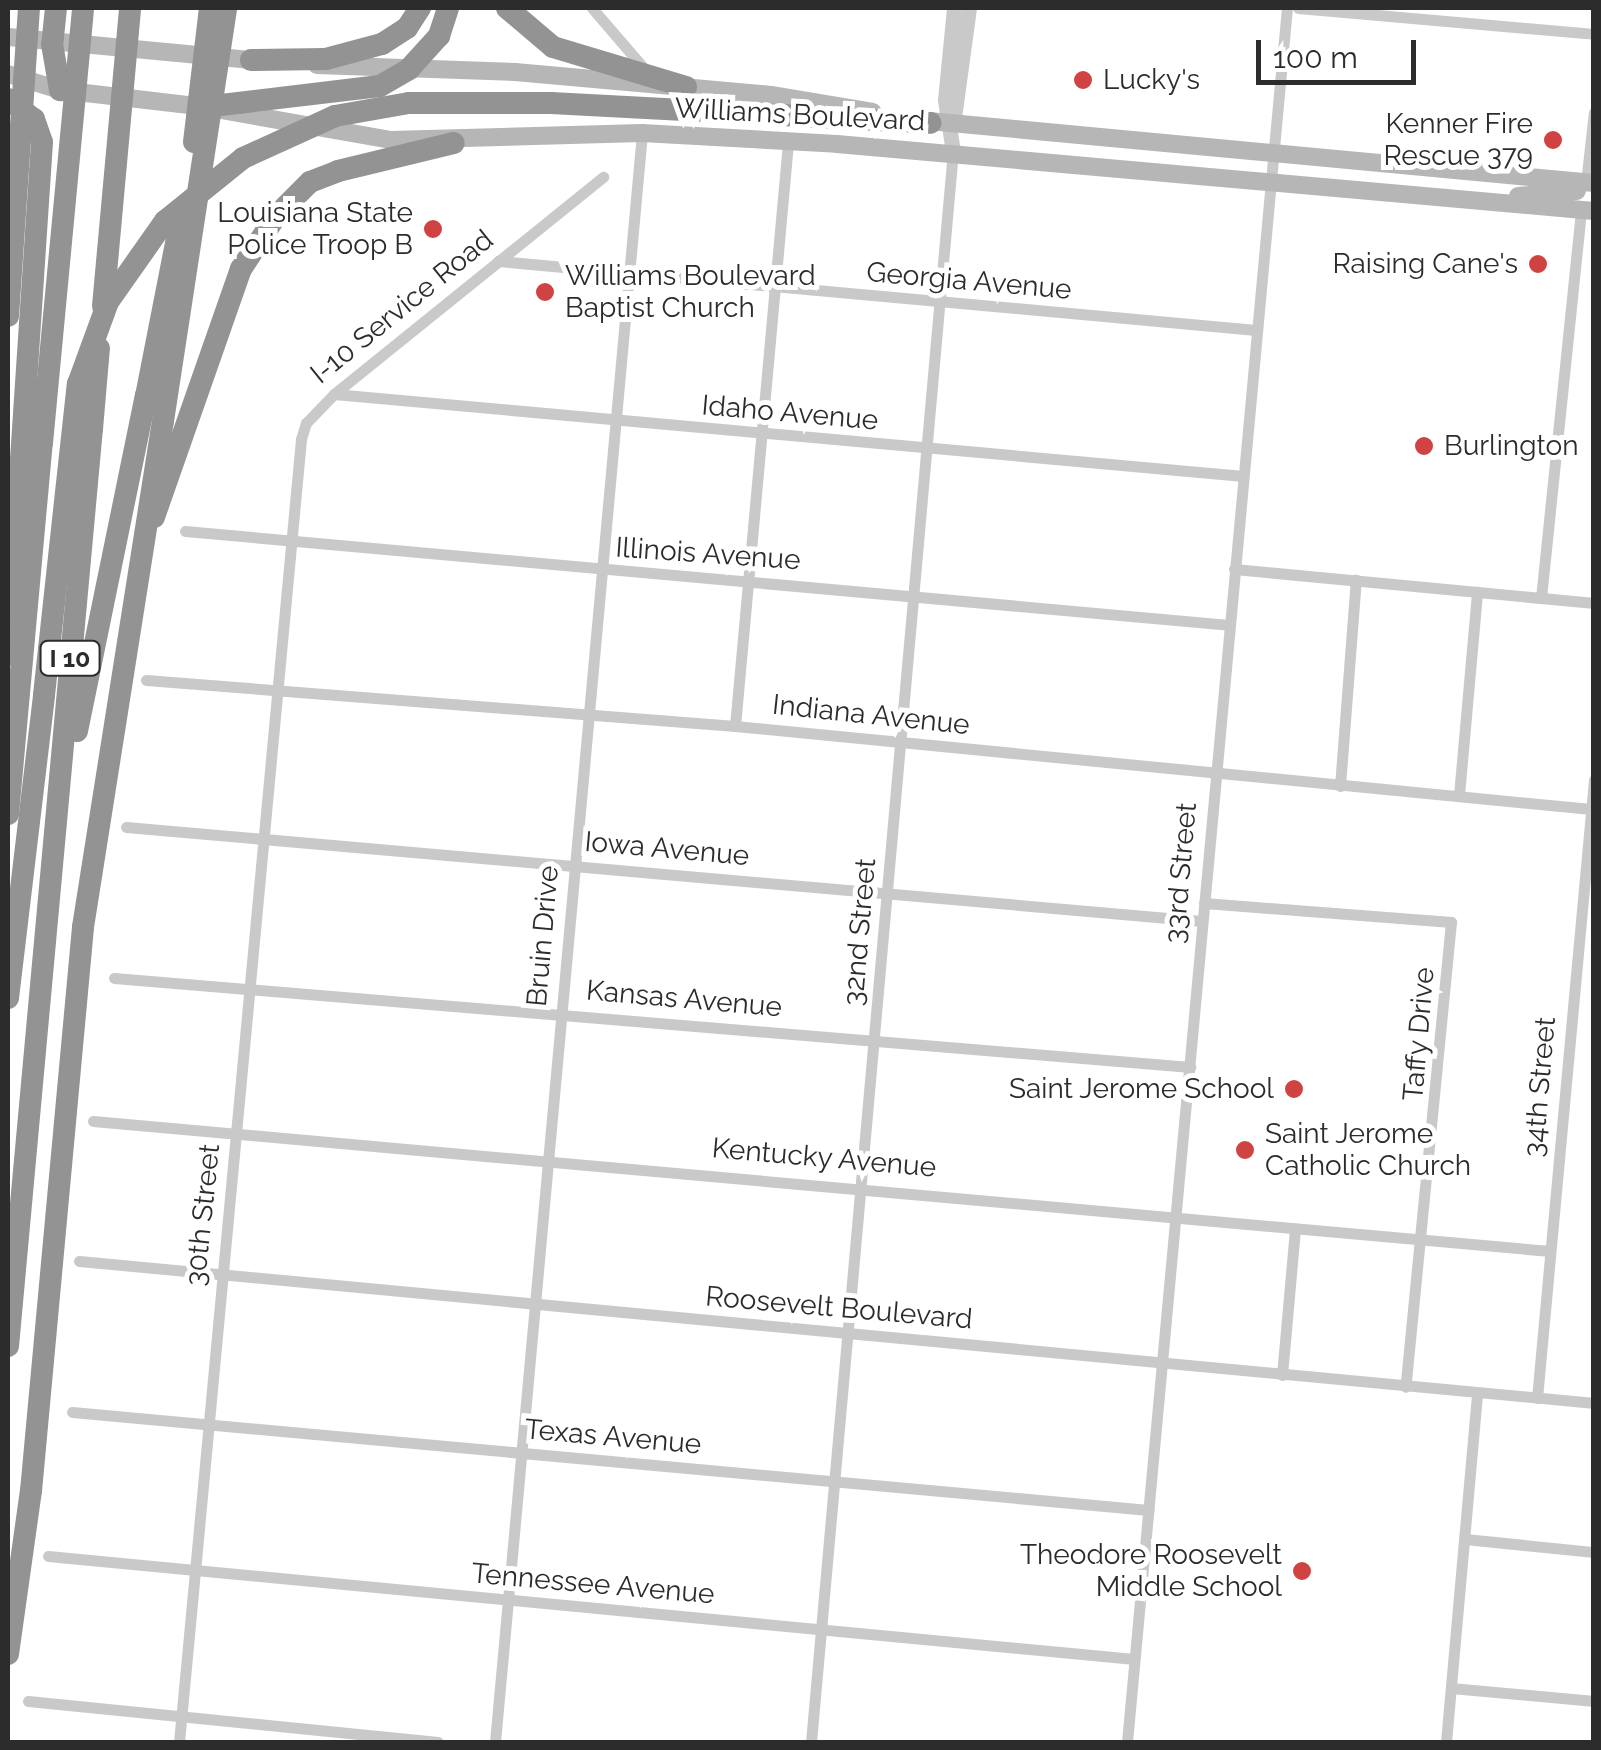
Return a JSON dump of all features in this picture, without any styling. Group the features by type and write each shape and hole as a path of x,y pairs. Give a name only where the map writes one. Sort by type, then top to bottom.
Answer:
{"highway":[{"path":"8,316 29,8"},
{"path":"11,37 35,31 53,8"},
{"path":"53,8 52,44 60,90"},
{"name":"I 10","path":"8,814 83,8"},
{"name":"I 10","path":"8,1346 130,8"},
{"path":"50,888 106,567 146,396 191,166 210,8"},
{"path":"8,1654 31,1492 83,927 137,552 220,73 226,8"},
{"path":"220,73 242,8"},
{"path":"252,60 326,59 382,44 407,28 420,8"},
{"path":"204,107 360,94 409,68 439,36 448,8"},
{"path":"507,8 553,48 686,87"},
{"path":"8,99 34,119 42,142 8,655"},
{"path":"8,998 78,384 108,302 165,221 243,158 335,116 474,100 942,124"},
{"path":"137,552 182,446 241,269 276,216 310,182 338,171 454,143"}],"main road":[{"name":"Williams Boulevard","path":"11,37 52,44 252,60 686,87 807,99 942,124 1273,155 1590,197"},
{"name":"Williams Boulevard","path":"8,74 60,90 204,107 376,138 454,143 642,133 953,152 1483,200 1590,197"},
{"path":"1483,200 1576,191 1590,197"}],"street":[{"path":"592,8 630,45 650,78"},
{"name":"32nd Street","path":"811,1742 942,304 953,152 942,124 954,8"},
{"name":"32nd Street","path":"942,124 969,8"},
{"name":"33rd Street","path":"1127,1742 1287,8"},
{"path":"1298,8 1594,34"},
{"path":"1541,598 1590,197 1594,112"},
{"name":"Bruin Drive","path":"495,1742 642,133"},
{"path":"734,726 788,142"},
{"name":"I-10 Service Road","path":"276,692 300,439 306,422 334,394 603,177"},
{"name":"Georgia Avenue","path":"498,261 1256,330"},
{"name":"Idaho Avenue","path":"334,394 762,436 1243,476"},
{"name":"Illinois Avenue","path":"185,530 603,572 747,580 1229,625"},
{"path":"1234,569 1594,602"},
{"path":"1340,786 1356,580"},
{"path":"1459,795 1477,592"},
{"name":"Indiana Avenue","path":"146,680 734,726 1591,809"},
{"name":"30th Street","path":"179,1742 276,692"},
{"name":"34th Street","path":"1537,1398 1594,780"},
{"name":"Iowa Avenue","path":"126,827 1202,920"},
{"name":"Taffy Drive","path":"1204,903 1451,922 1422,1240 1414,1257 1406,1387"},
{"name":"Kansas Avenue","path":"114,978 249,986 1190,1067"},
{"name":"Kentucky Avenue","path":"93,1122 862,1186 1550,1251"},
{"path":"1282,1375 1295,1229"},
{"name":"Roosevelt Boulevard","path":"79,1260 222,1277 1594,1403"},
{"path":"1446,1742 1477,1394"},
{"name":"Texas Avenue","path":"72,1412 1149,1510"},
{"path":"1465,1539 1594,1552"},
{"name":"Tennessee Avenue","path":"48,1556 195,1573 1134,1659"},
{"path":"1451,1688 1594,1701"},
{"path":"28,1701 438,1742"}],"place":[{"name":"Lucky's","path":"1083,80"},
{"name":"Kenner Fire Rescue 379","path":"1553,140"},
{"name":"Louisiana State Police Troop B","path":"433,229"},
{"name":"Raising Cane's","path":"1538,264"},
{"name":"Williams Boulevard Baptist Church","path":"545,292"},
{"name":"Burlington","path":"1424,446"},
{"name":"Saint Jerome School","path":"1294,1089"},
{"name":"Saint Jerome Catholic Church","path":"1245,1150"},
{"name":"Theodore Roosevelt Middle School","path":"1302,1571"}]}
